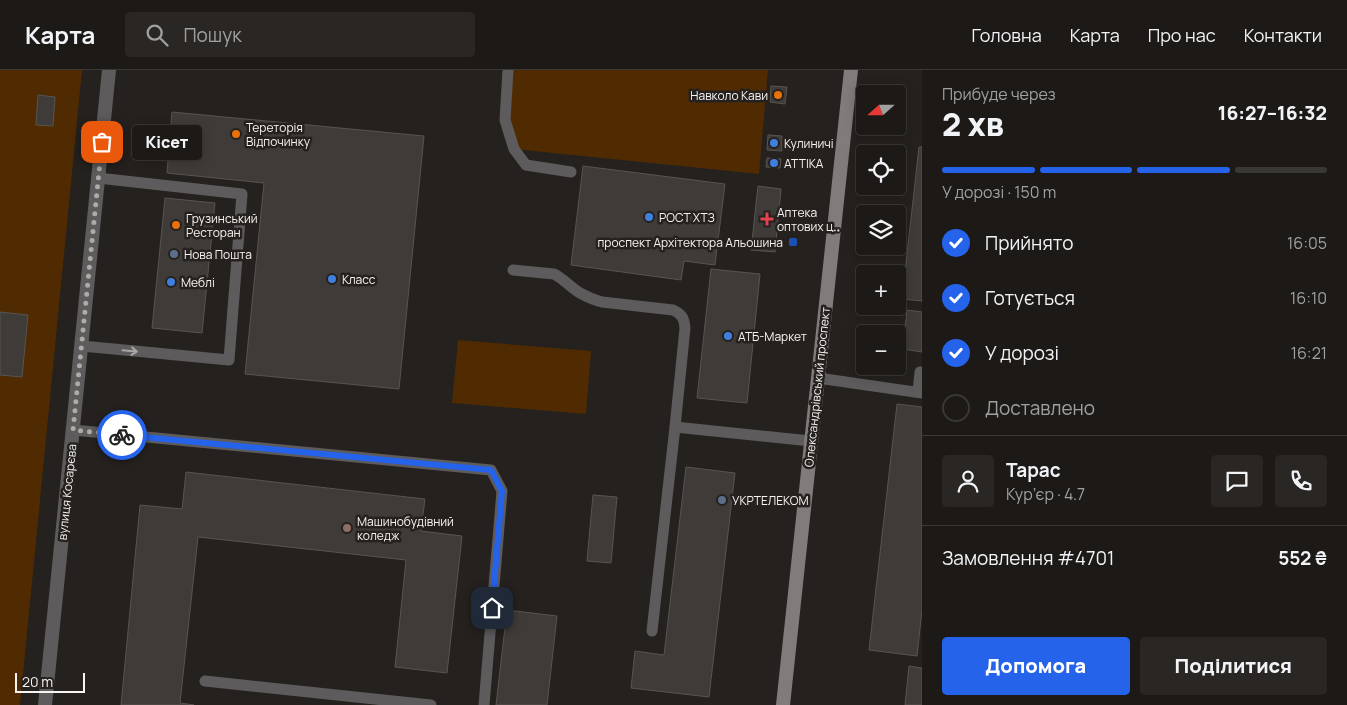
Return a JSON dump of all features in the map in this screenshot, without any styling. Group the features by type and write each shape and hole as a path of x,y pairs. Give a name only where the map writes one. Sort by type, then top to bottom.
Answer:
{"main road":[{"name":"Олександрівський проспект","path":"783,705 851,70"}],"street":[{"name":"вулиця Косарєва","path":"45,705 109,70"}],"lane":[{"path":"508,70 505,120 514,149 526,165 571,172"},
{"path":"82,346 229,360 242,194 98,178"},
{"path":"513,270 554,274 592,299 602,302 673,310 684,319 685,328 675,427 652,631"},
{"path":"818,378 920,393 920,372"},
{"path":"675,427 811,441"},
{"path":"73,430 491,470 502,491 484,705"},
{"path":"205,681 431,705"}],"shaded area":[{"path":"0,70 82,70 20,705 0,705"},
{"path":"508,70 768,70 759,174 514,149 505,120"},
{"path":"458,340 591,351 586,414 452,403"}],"building":[{"path":"771,86 787,87 785,104 770,102"},
{"path":"38,95 55,97 53,126 36,125"},
{"name":"Класс","path":"172,112 424,136 399,389 245,374 264,183 167,173"},
{"path":"768,135 782,136 782,151 767,150"},
{"path":"919,147 922,147 922,301 906,299 906,265"},
{"name":"АТТІКА","path":"767,158 781,159 780,168 766,167"},
{"name":"РОСТ ХТЗ","path":"583,166 725,184 715,265 684,261 681,280 571,265"},
{"path":"758,186 781,189 775,252 751,250"},
{"path":"165,198 215,203 202,333 152,328"},
{"path":"711,269 760,274 747,403 697,398"},
{"path":"907,310 922,312 922,352 906,349"},
{"path":"0,312 28,315 22,377 0,375"},
{"path":"897,404 922,407 922,610 917,656 869,650"},
{"path":"686,467 735,473 709,697 631,688 635,651 664,655"},
{"path":"186,472 425,499 421,531 462,536 447,673 395,667 406,560 198,537 180,703 194,705 121,705 140,505 182,509"},
{"path":"593,495 617,497 611,563 587,561"},
{"path":"507,610 557,616 547,705 496,705"},
{"path":"909,666 922,668 922,705 905,705"}],"way so far":[{"path":"102,142 73,430 122,435"}],"place":[{"name":"Навколо Кави","path":"778,95"},
{"name":"Тереторія Відпочинку","path":"236,134"},
{"name":"Кісет","path":"102,142"},
{"name":"Кулиничі","path":"774,143"},
{"name":"АТТІКА","path":"774,163"},
{"name":"РОСТ ХТЗ","path":"649,217"},
{"name":"Аптека оптових ц‥","path":"767,219"},
{"name":"Грузинський Ресторан","path":"176,225"},
{"name":"проспект Архітектора Альошина","path":"793,242"},
{"name":"Нова Пошта","path":"174,254"},
{"name":"Класс","path":"332,279"},
{"name":"Меблі","path":"171,282"},
{"name":"АТБ-Маркет","path":"728,336"},
{"name":"УКРТЕЛЕКОМ","path":"722,500"},
{"name":"Машинобудівний коледж","path":"347,528"}],"route":[{"path":"122,435 491,470 502,491 492,608"}]}
